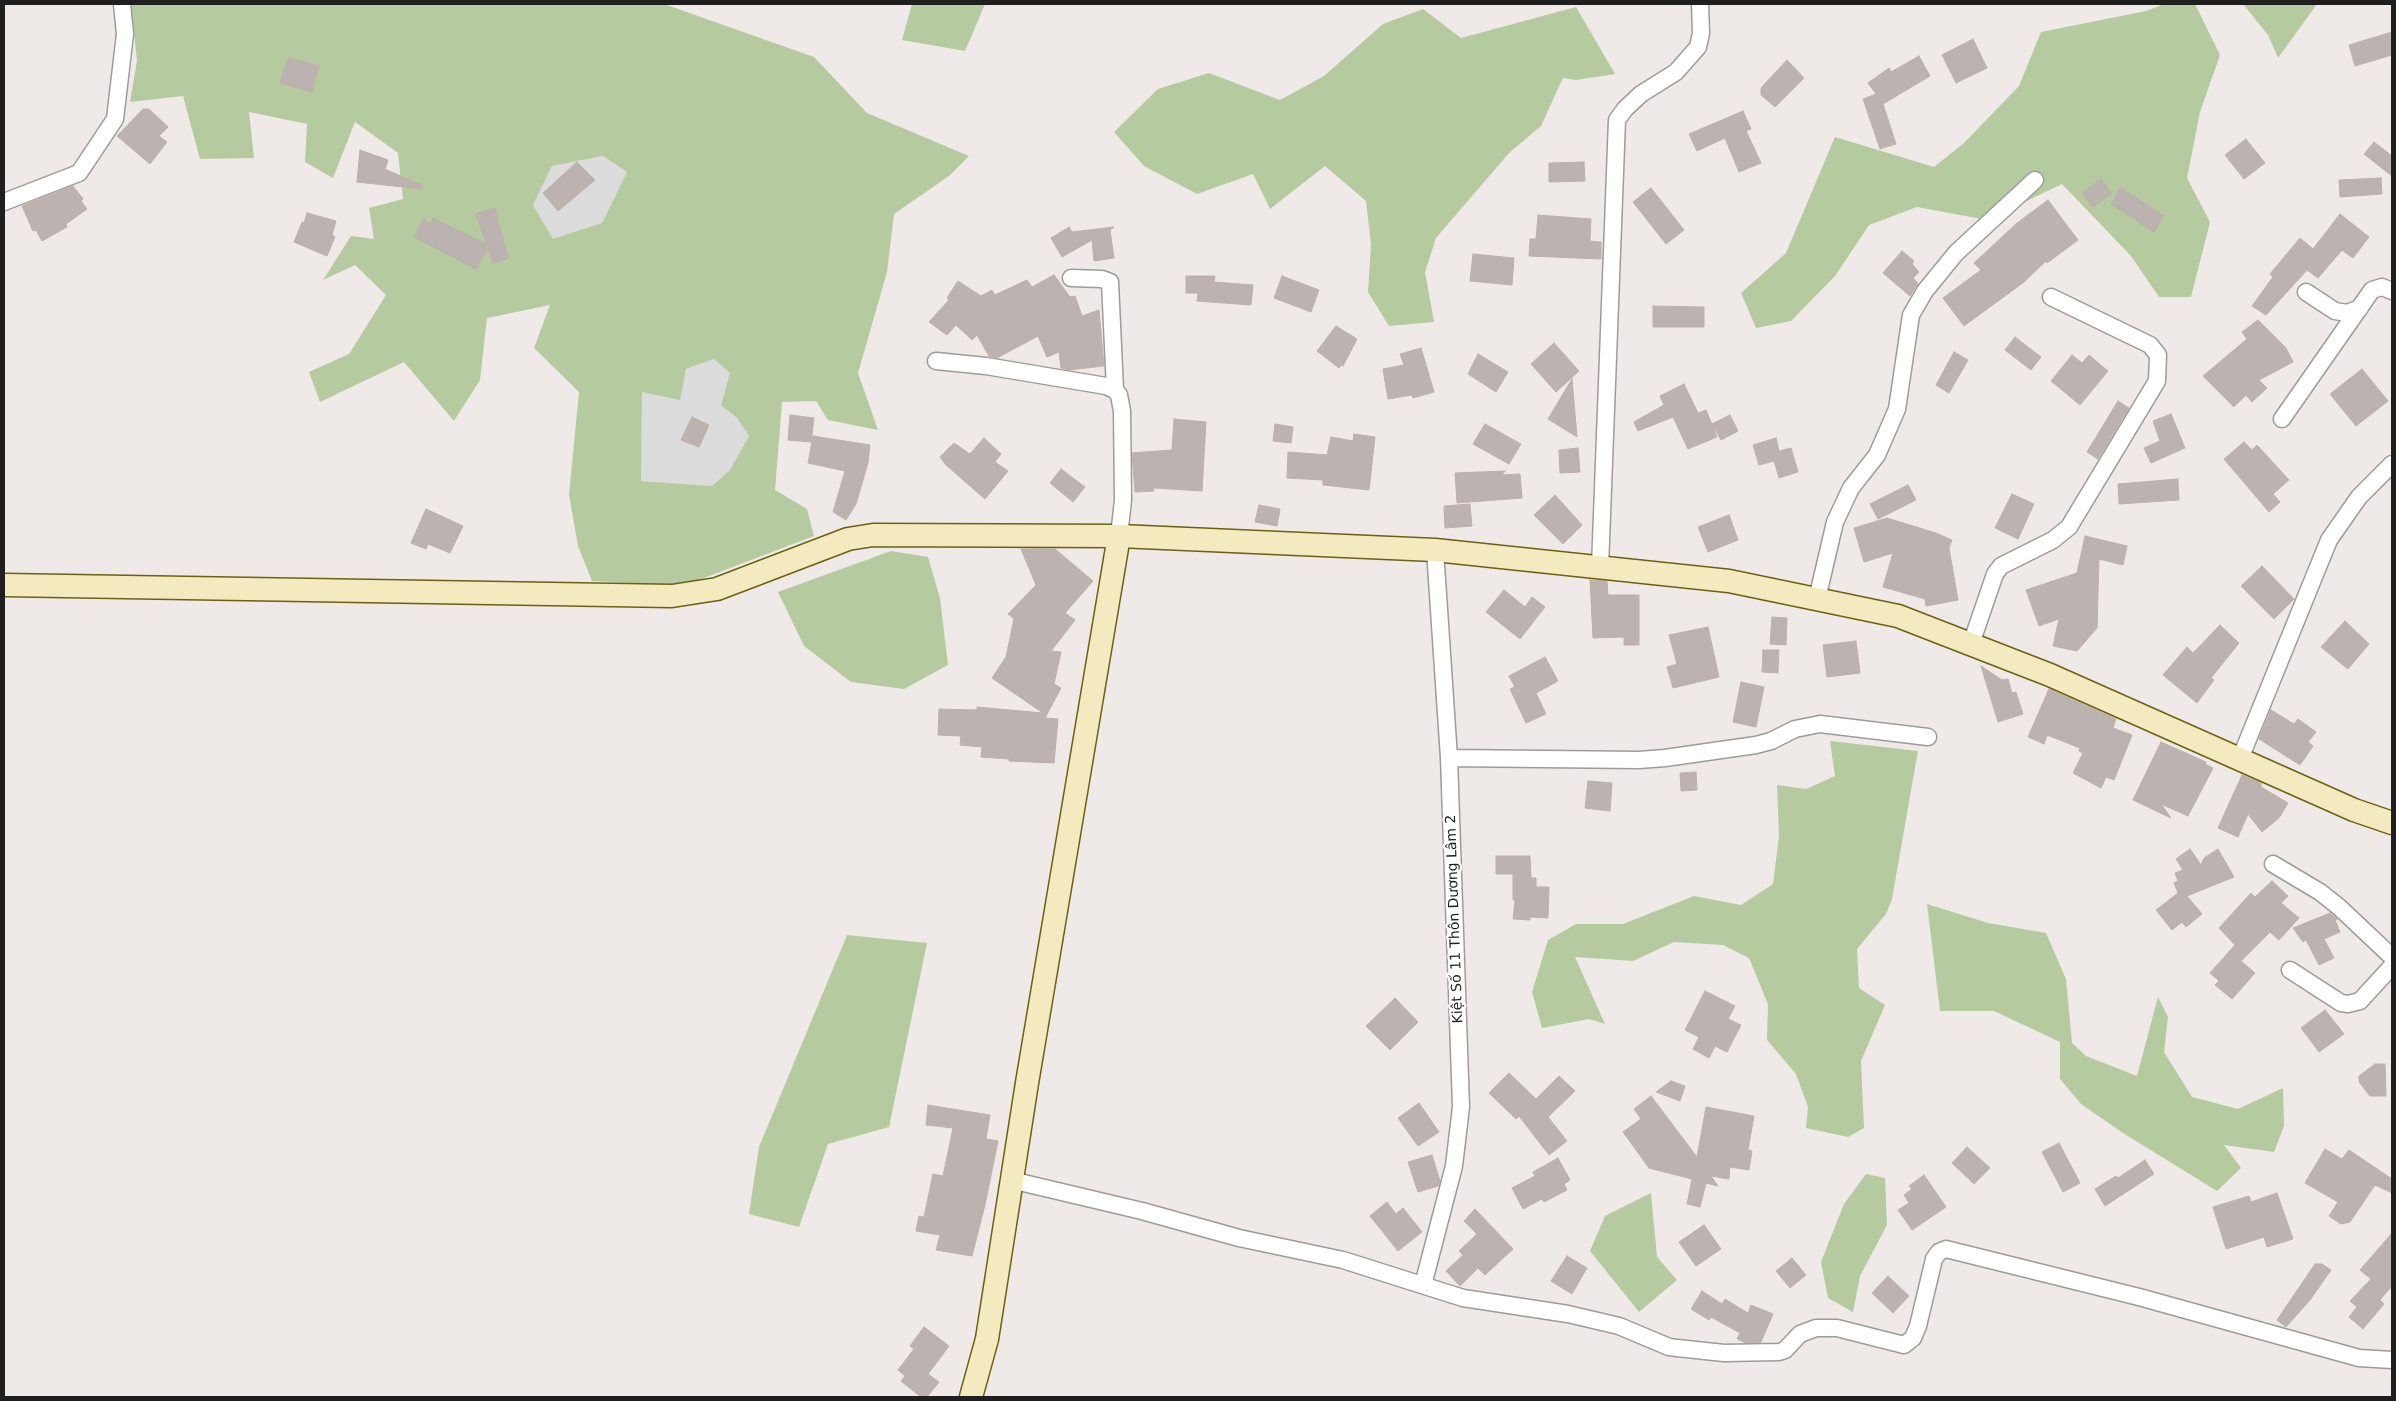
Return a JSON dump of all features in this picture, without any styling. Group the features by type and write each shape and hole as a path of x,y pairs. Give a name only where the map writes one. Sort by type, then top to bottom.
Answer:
{"street":[{"path":"4,202 79,173 115,119 126,34 122,4"},
{"path":"1600,567 1617,120 1625,109 1641,94 1676,72 1698,47 1701,33 1700,4"},
{"path":"1817,599 1835,522 1851,488 1877,454 1897,409 1910,315 1925,291 1956,253 2035,180"},
{"path":"1071,278 1102,279 1110,282 1115,390"},
{"path":"2282,419 2372,290 2382,287 2392,291"},
{"path":"2306,292 2335,311 2347,312 2360,308"},
{"path":"1972,644 1995,574 2002,566 2053,540 2069,527 2157,381 2158,356 2150,345 2051,297"},
{"path":"936,361 986,366 1106,386 1115,390 1119,395 1122,411 1123,500 1119,536 1011,1180 987,1339 971,1397"},
{"path":"2240,759 2328,540 2359,497 2392,464"},
{"path":"4,585 672,596 717,589 848,539 873,535 1119,536 1435,550 1729,581 1898,616 2050,674 2354,810 2392,823"},
{"name":"Kiệt Số 11 Thôn Dương Lâm 2","path":"1423,1285 1454,1166 1461,1107 1449,758 1435,550"},
{"path":"1449,758 1639,760 1665,758 1756,745 1771,741 1795,729 1820,724 1928,738"},
{"path":"2272,864 2320,892 2339,907 2392,957"},
{"path":"2290,970 2341,1003 2348,1004 2360,1001 2392,966"},
{"path":"1011,1180 1142,1211 1239,1238 1343,1260 1463,1298 1568,1314 1611,1324 1677,1348 1724,1353 1780,1352 1785,1350 1800,1334 1816,1328 1837,1328 1904,1345 1912,1338 1918,1326 1934,1259 1939,1252 1946,1249 2121,1292 2359,1358 2392,1360"}],"shaded area":[{"path":"603,156 627,172 602,223 553,240 533,205 552,166"},
{"path":"714,359 730,373 721,405 737,418 749,436 730,470 712,486 641,481 642,392 686,369"}],"green space":[{"path":"131,4 664,4 814,57 867,113 969,156 949,176 894,214 887,272 858,373 878,430 828,420 816,401 782,402 775,490 807,509 814,536 683,586 592,581 578,546 569,495 579,392 534,348 550,305 487,318 480,380 454,421 404,362 320,402 309,372 349,354 386,295 355,265 323,280 351,236 374,239 369,208 403,199 398,153 355,122 333,178 305,162 307,124 249,112 254,158 200,159 183,96 130,102 137,61","holes":["603,156 627,172 602,223 553,239 533,205 552,166","714,359 730,373 721,405 737,418 749,436 730,470 712,486 641,481 642,392 680,400 686,369"]},
{"path":"912,4 985,4 965,51 902,40"},
{"path":"2164,4 2195,4 2220,55 2200,112 2187,178 2210,222 2191,297 2159,297 2131,256 2062,184 1987,220 1917,207 1869,225 1835,276 1791,321 1756,328 1741,293 1786,253 1835,137 1934,167 1964,143 2019,86 2041,32 2146,11"},
{"path":"2243,4 2317,4 2278,58 2268,35"},
{"path":"1576,7 1615,74 1576,80 1563,78 1541,126 1509,153 1436,238 1425,272 1434,322 1389,326 1368,292 1371,244 1366,201 1325,166 1270,209 1253,174 1197,194 1144,166 1114,132 1158,89 1209,73 1280,100 1324,76 1383,24 1423,9 1461,38"},
{"path":"891,551 928,557 940,598 948,665 904,689 851,682 804,646 778,592"},
{"path":"1830,741 1918,751 1892,899 1886,914 1857,949 1859,988 1885,1005 1861,1061 1864,1128 1848,1137 1806,1128 1808,1107 1796,1074 1767,1040 1768,1004 1749,958 1723,945 1674,942 1633,961 1575,957 1605,1024 1589,1019 1542,1028 1532,992 1548,940 1576,924 1623,924 1694,896 1741,905 1773,884 1779,836 1777,785 1806,789 1835,776"},
{"path":"1927,904 1988,923 2046,933 2066,979 2072,1043 2086,1056 2137,1076 2158,997 2168,1017 2164,1052 2192,1097 2238,1109 2283,1088 2284,1126 2274,1152 2224,1145 2241,1168 2217,1191 2123,1133 2081,1104 2060,1079 2060,1042 1994,1011 1940,1011"},
{"path":"847,935 927,943 889,1127 828,1144 799,1227 749,1214 759,1147"},
{"path":"1866,1174 1885,1178 1887,1225 1860,1276 1853,1312 1828,1298 1821,1262 1844,1204"},
{"path":"1651,1193 1657,1257 1677,1280 1639,1312 1590,1251 1605,1216"}],"building":[{"path":"2392,32 2392,55 2355,66 2349,45"},
{"path":"1973,39 1987,68 1956,83 1942,55"},
{"path":"1919,56 1930,76 1883,104 1896,144 1880,149 1863,99 1876,94 1868,83 1889,68 1891,72"},
{"path":"288,58 319,66 312,92 280,83"},
{"path":"1787,60 1804,78 1775,107 1761,95 1761,88"},
{"path":"143,109 149,109 168,127 159,136 167,142 150,164 117,136"},
{"path":"1743,111 1751,129 1746,131 1761,163 1739,172 1725,138 1697,151 1689,134"},
{"path":"2246,139 2265,163 2244,179 2225,155"},
{"path":"2374,142 2392,156 2392,176 2364,154"},
{"path":"360,150 388,160 385,169 423,186 422,189 357,182"},
{"path":"577,162 595,180 558,211 543,193"},
{"path":"1584,162 1585,181 1549,182 1549,163"},
{"path":"2381,178 2382,194 2340,197 2339,180"},
{"path":"2101,179 2112,193 2093,207 2082,193"},
{"path":"73,186 83,199 81,201 87,209 66,224 67,227 42,241 36,230 33,231 22,206"},
{"path":"1651,188 1684,230 1666,244 1633,202"},
{"path":"2121,188 2164,216 2154,232 2111,204"},
{"path":"2048,200 2078,240 2047,263 2046,261 2024,282 1964,326 1943,298 1981,270 1974,263 2017,223"},
{"path":"495,208 508,258 493,263 488,249 476,269 414,237 423,219 431,223 433,218 486,244 476,214"},
{"path":"307,213 336,221 332,235 335,237 327,256 294,242"},
{"path":"2340,214 2369,237 2353,258 2342,250 2318,278 2307,270 2266,315 2252,306 2273,277 2270,274 2300,238 2313,249"},
{"path":"1538,215 1591,219 1590,241 1601,242 1601,259 1529,256 1530,239 1536,239"},
{"path":"1069,227 1072,232 1114,227 1110,230 1114,258 1094,261 1092,240 1062,257 1051,238"},
{"path":"1902,251 1914,261 1912,264 1919,272 1913,278 1918,283 1910,296 1883,273"},
{"path":"1473,254 1514,258 1512,285 1470,281"},
{"path":"1054,275 1070,297 1075,296 1082,316 1099,310 1104,366 1069,370 1061,368 1059,352 1047,357 1038,336 997,358 989,356 977,335 972,340 956,325 947,335 929,322 949,300 947,298 958,281 981,296 992,290 995,295 1027,280 1032,287"},
{"path":"1186,276 1215,276 1214,282 1253,285 1251,305 1197,301 1198,293 1186,293"},
{"path":"1282,276 1319,290 1311,312 1274,298"},
{"path":"1653,306 1704,307 1704,327 1653,327"},
{"path":"2258,320 2286,348 2293,362 2259,380 2267,388 2252,402 2246,395 2234,407 2203,376 2247,339 2242,332"},
{"path":"1336,326 1357,339 1343,366 1341,365 1339,368 1317,351"},
{"path":"2015,337 2041,357 2031,370 2005,350"},
{"path":"1554,343 1579,371 1556,392 1531,364"},
{"path":"1421,348 1434,392 1413,398 1412,395 1388,399 1383,369 1404,365 1400,354"},
{"path":"1954,352 1968,360 1949,393 1936,385"},
{"path":"1478,354 1508,372 1496,392 1468,374"},
{"path":"2072,355 2082,363 2089,355 2108,371 2080,405 2051,381"},
{"path":"2362,369 2388,401 2356,426 2330,394"},
{"path":"1572,379 1577,437 1548,419"},
{"path":"1684,384 1698,413 1706,410 1717,437 1688,449 1673,417 1638,431 1634,422 1664,405 1660,396"},
{"path":"2118,401 2129,408 2098,459 2087,452"},
{"path":"2171,414 2185,448 2151,463 2144,448 2160,441 2153,421"},
{"path":"790,415 814,418 811,442 788,440"},
{"path":"1730,415 1738,431 1721,440 1712,424"},
{"path":"692,417 709,425 699,447 681,440"},
{"path":"1174,419 1206,422 1202,491 1153,488 1154,491 1135,492 1132,453 1172,450"},
{"path":"1275,424 1293,427 1291,443 1273,441"},
{"path":"1485,424 1521,444 1509,464 1473,444"},
{"path":"1354,434 1375,437 1369,490 1323,485 1323,480 1287,478 1288,452 1327,455 1331,437 1353,441"},
{"path":"813,436 870,445 868,463 856,504 846,520 833,512 845,471 808,463"},
{"path":"984,438 1001,454 995,462 1008,471 985,499 946,465 940,457 954,443 970,454"},
{"path":"1776,438 1779,451 1791,448 1798,472 1779,478 1774,461 1759,465 1753,445"},
{"path":"2244,442 2252,450 2257,445 2289,480 2273,494 2280,502 2269,512 2224,459"},
{"path":"1578,448 1580,472 1560,473 1559,450"},
{"path":"1061,469 1085,487 1073,502 1050,483"},
{"path":"1505,471 1502,475 1520,474 1522,498 1457,503 1455,473"},
{"path":"2178,479 2179,500 2119,504 2118,484"},
{"path":"1908,485 1916,500 1878,519 1870,504"},
{"path":"2012,494 2034,504 2018,539 1995,528"},
{"path":"1555,495 1582,525 1563,544 1534,515"},
{"path":"1470,504 1472,526 1445,528 1444,506"},
{"path":"1259,505 1280,509 1277,526 1255,522"},
{"path":"426,509 463,526 450,553 428,544 426,549 411,543"},
{"path":"1729,515 1738,540 1708,552 1698,527"},
{"path":"1887,518 1936,533 1952,540 1949,548 1958,600 1926,606 1925,599 1883,587 1893,553 1864,562 1854,528"},
{"path":"2085,536 2127,546 2123,565 2099,559 2097,628 2077,651 2053,646 2059,619 2039,626 2026,590 2077,573"},
{"path":"1021,549 1055,549 1093,581 1065,613 1075,620 1051,651 1061,652 1054,684 1061,688 1045,718 1058,719 1054,763 1009,761 1009,759 981,757 982,747 960,745 961,736 938,735 939,709 977,710 977,707 1043,713 992,678 1006,657 1014,619 1008,614 1036,585"},
{"path":"2262,566 2294,599 2274,619 2241,586"},
{"path":"1590,580 1607,581 1608,595 1639,595 1639,645 1624,645 1624,637 1593,638"},
{"path":"1504,590 1525,607 1532,597 1545,607 1520,639 1486,612"},
{"path":"1772,617 1787,618 1786,645 1770,644"},
{"path":"2345,621 2369,644 2348,669 2321,647"},
{"path":"2220,625 2239,643 2211,678 2214,680 2197,703 2163,675 2187,647 2193,653"},
{"path":"1708,627 1719,677 1673,688 1667,667 1677,664 1669,635"},
{"path":"1856,641 1860,673 1827,677 1823,645"},
{"path":"1763,650 1779,650 1778,673 1762,672"},
{"path":"1545,657 1558,681 1536,693 1546,714 1526,723 1510,689 1515,687 1509,676"},
{"path":"1981,666 2002,680 2008,679 2012,693 2016,692 2023,714 1998,722"},
{"path":"1741,682 1764,687 1756,727 1733,722"},
{"path":"2049,689 2116,719 2113,728 2132,735 2114,780 2106,777 2101,788 2073,773 2083,753 2079,751 2080,748 2047,735 2044,744 2028,737"},
{"path":"2271,710 2294,724 2298,719 2316,732 2308,742 2313,746 2300,765 2259,739"},
{"path":"2161,742 2206,762 2205,764 2213,768 2188,816 2161,804 2171,818 2133,800"},
{"path":"1696,772 1697,790 1681,791 1680,773"},
{"path":"2242,775 2261,783 2261,787 2288,803 2279,818 2262,832 2248,814 2238,837 2218,828"},
{"path":"1588,781 1612,783 1610,811 1585,808"},
{"path":"2190,849 2201,865 2204,858 2218,849 2234,877 2187,896 2202,914 2186,927 2182,922 2172,930 2156,910 2178,893 2174,883 2178,881 2175,873 2183,870 2176,859"},
{"path":"1496,856 1530,856 1531,878 1536,878 1536,887 1549,887 1548,918 1530,917 1530,920 1513,919 1515,900 1513,900 1513,874 1496,874"},
{"path":"2272,881 2288,896 2281,903 2299,918 2279,940 2270,932 2241,961 2255,973 2232,999 2215,985 2219,981 2210,973 2235,945 2219,928 2251,893 2255,897"},
{"path":"2330,913 2337,919 2335,920 2340,932 2324,939 2334,958 2319,965 2306,940 2303,942 2293,928"},
{"path":"1705,991 1735,1006 1728,1019 1741,1025 1727,1052 1715,1046 1709,1058 1693,1049 1699,1037 1685,1030"},
{"path":"1395,998 1418,1022 1390,1050 1366,1026"},
{"path":"2325,1010 2344,1034 2319,1052 2301,1028"},
{"path":"2375,1064 2385,1064 2386,1096 2370,1096 2359,1082 2359,1076"},
{"path":"1509,1073 1536,1099 1559,1076 1575,1091 1548,1117 1567,1141 1549,1155 1519,1116 1516,1119 1489,1093"},
{"path":"1671,1081 1685,1086 1680,1101 1656,1092"},
{"path":"1651,1096 1697,1157 1706,1107 1754,1116 1748,1150 1752,1151 1749,1170 1730,1167 1729,1179 1711,1176 1718,1186 1706,1183 1700,1207 1687,1204 1692,1179 1649,1168 1623,1132 1641,1119 1634,1109"},
{"path":"1419,1103 1439,1132 1418,1146 1398,1118"},
{"path":"928,1105 990,1115 986,1139 998,1141 972,1256 936,1250 940,1235 916,1231 919,1216 924,1217 933,1174 943,1176 953,1128 926,1125"},
{"path":"2059,1143 2080,1183 2063,1192 2042,1152"},
{"path":"1967,1147 1990,1168 1974,1184 1952,1163"},
{"path":"2325,1149 2342,1159 2349,1150 2392,1179 2392,1193 2375,1185 2350,1222 2341,1224 2329,1216 2338,1202 2305,1183"},
{"path":"1432,1155 1440,1181 1438,1186 1418,1192 1408,1162"},
{"path":"1558,1158 1570,1180 1564,1184 1567,1190 1544,1202 1542,1199 1523,1209 1512,1188 1535,1176 1533,1172"},
{"path":"2145,1160 2154,1174 2105,1206 2095,1189 2116,1176 2118,1178"},
{"path":"1924,1175 1946,1207 1912,1230 1898,1210 1909,1203 1904,1195 1912,1189 1909,1186"},
{"path":"2277,1193 2293,1239 2267,1247 2264,1237 2226,1249 2213,1207 2249,1196 2251,1202"},
{"path":"1387,1202 1396,1214 1403,1208 1422,1232 1398,1251 1370,1216"},
{"path":"1475,1209 1513,1249 1485,1275 1478,1268 1460,1286 1446,1271 1463,1255 1459,1251 1477,1234 1464,1221"},
{"path":"1704,1225 1721,1249 1696,1266 1679,1242"},
{"path":"2392,1233 2392,1286 2380,1300 2384,1304 2363,1329 2349,1317 2357,1307 2350,1301 2371,1279 2360,1270"},
{"path":"1567,1256 1587,1268 1572,1294 1551,1281"},
{"path":"1792,1258 1806,1275 1790,1288 1776,1271"},
{"path":"2315,1264 2322,1264 2331,1270 2310,1300 2286,1327 2277,1320"},
{"path":"1888,1276 1909,1296 1893,1313 1872,1293"},
{"path":"1702,1291 1722,1304 1725,1299 1748,1313 1751,1305 1773,1314 1761,1342 1746,1343 1737,1339 1740,1333 1711,1317 1709,1320 1691,1309"},
{"path":"924,1327 949,1346 928,1374 939,1382 927,1397 921,1397 901,1381 905,1376 898,1370 914,1349 910,1346"}]}
